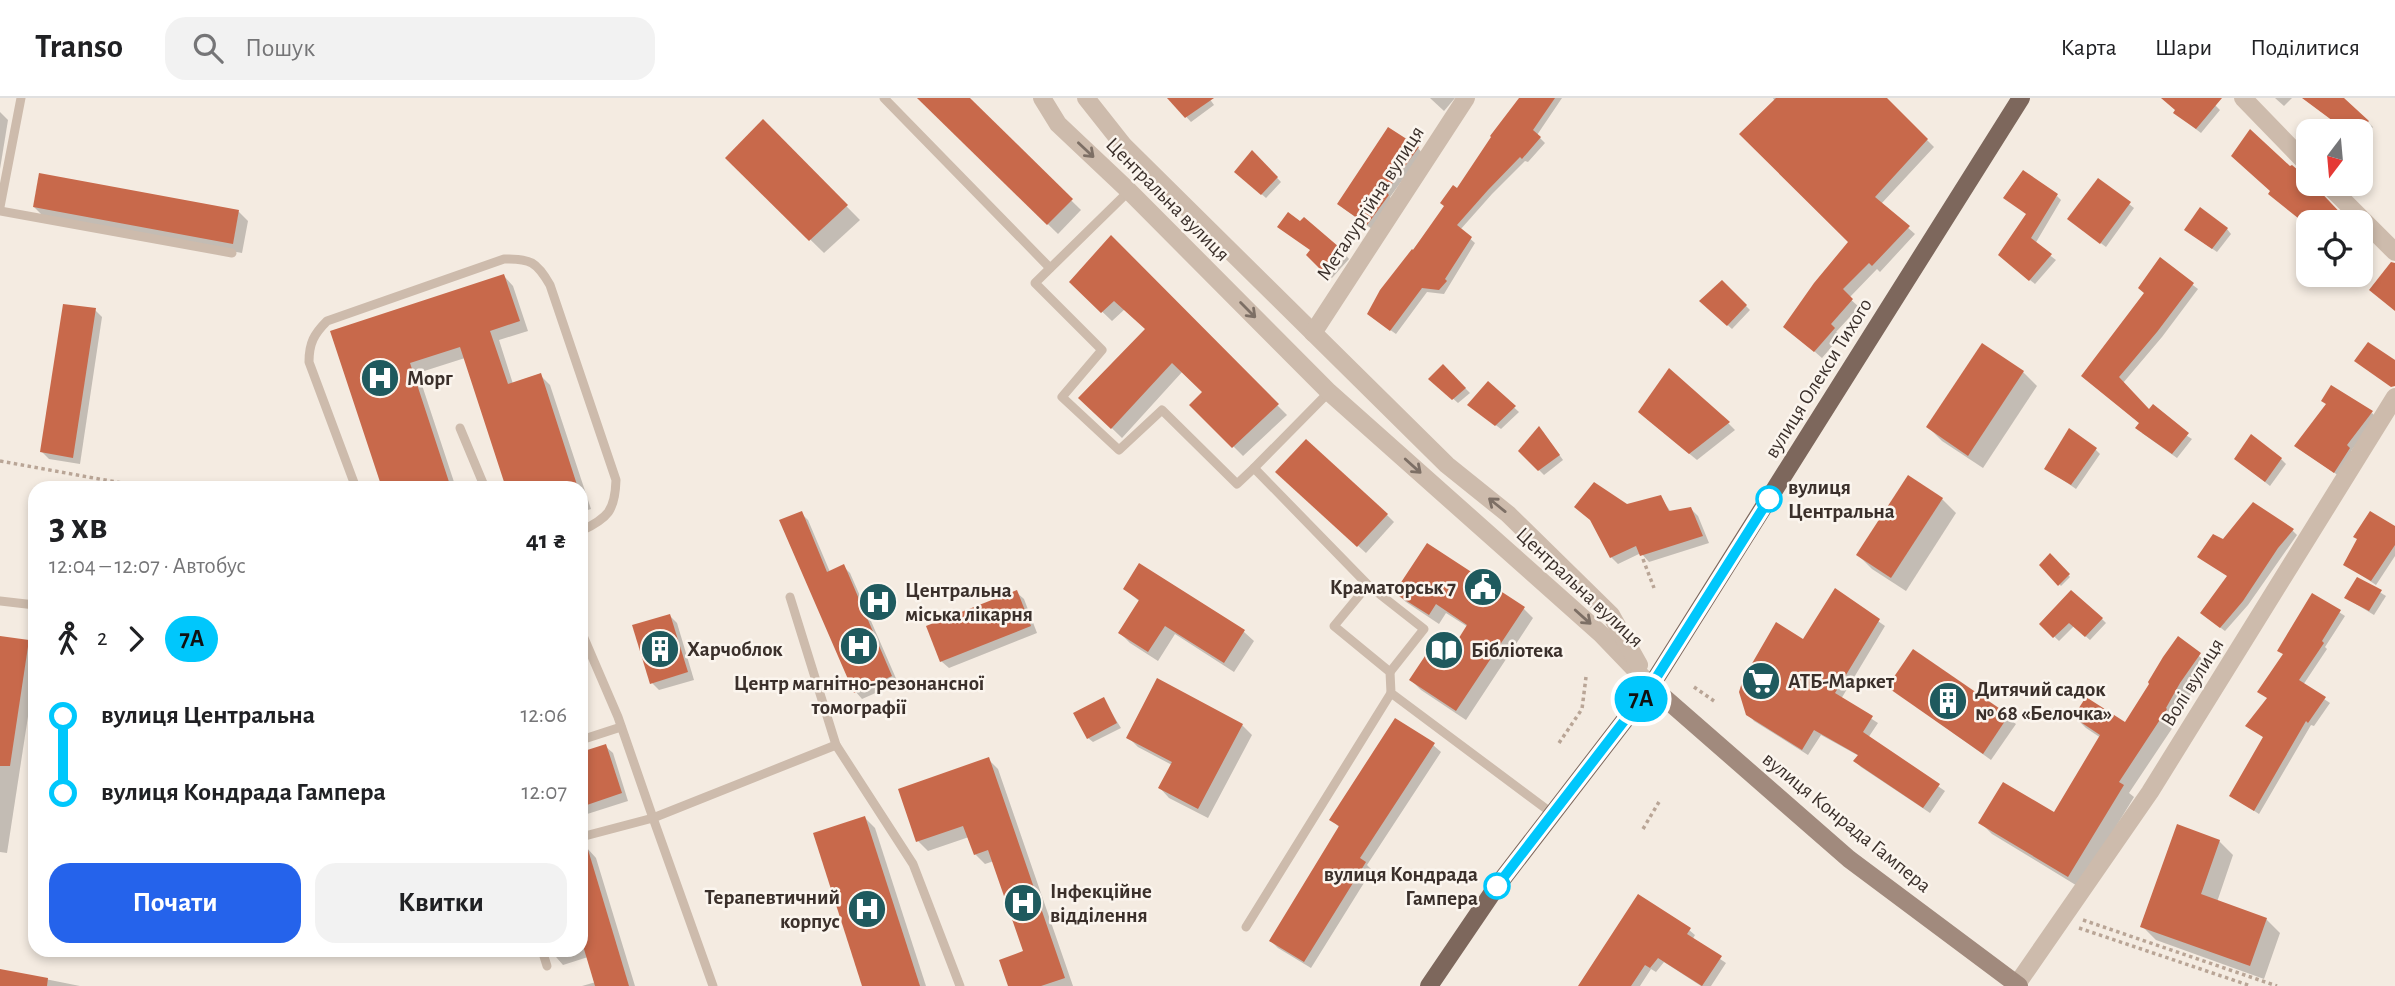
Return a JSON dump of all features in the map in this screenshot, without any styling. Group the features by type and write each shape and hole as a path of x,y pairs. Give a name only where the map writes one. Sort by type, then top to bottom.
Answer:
{"main road":[{"name":"вулиця Олекси Тихого","path":"1429,986 1497,886 1651,686 2021,98"},
{"name":"вулиця Конрада Гампера","path":"1651,686 1849,859 2018,985"}],"street":[{"path":"1030,98 1058,124"},
{"name":"Центральна вулиця","path":"1042,98 1058,124 1129,191 1329,392 1601,634 1651,686"},
{"name":"Центральна вулиця","path":"1086,98 1124,146 1447,465 1508,514 1611,615 1651,686"},
{"name":"Металургійна вулиця","path":"1312,332 1466,98"},
{"path":"2242,98 2296,152"},
{"path":"2339,196 2395,252"},
{"name":"Волі вулиця","path":"2018,985 2150,792 2395,397"}],"lane":[{"path":"22,98 0,209 232,253"},
{"path":"884,98 1050,268"},
{"path":"1129,191 1035,283 1102,350 1062,397 1118,450 1162,410 1237,484 1329,392"},
{"path":"353,481 309,362 310,344 318,330 327,321 352,312 504,259 521,258 531,261 542,270 550,285 616,480 615,498 609,513 588,528"},
{"path":"460,428 482,481"},
{"path":"1246,927 1391,694 1390,672 1424,629 1368,585 1254,468"},
{"path":"1368,585 1334,626 1390,672"},
{"path":"790,597 836,745 913,864 960,986"},
{"path":"0,601 28,604"},
{"path":"588,648 621,727 713,986"},
{"path":"1391,694 1553,814"},
{"path":"588,738 621,727"},
{"path":"588,835 653,818 836,745"},
{"path":"544,957 547,966"}],"path":[{"path":"0,461 110,481"},
{"path":"1643,559 1654,588"},
{"path":"1559,743 1582,709 1586,677"},
{"path":"1694,687 1714,701"},
{"path":"1643,829 1659,802"},
{"path":"2063,918 2251,986"},
{"path":"2063,918 2277,986"}],"building":[{"path":"917,98 970,98 1073,199 1047,225"},
{"path":"1167,98 1214,98 1185,118"},
{"path":"1519,98 1555,98 1533,130 1541,137 1457,225 1472,237 1445,279 1447,281 1439,290 1422,288 1390,331 1367,314 1380,290 1413,250 1444,206 1440,203 1453,185 1457,188 1490,136"},
{"path":"1776,98 1887,98 1928,139 1875,197 1910,226 1872,266 1869,263 1843,289 1853,299 1831,324 1835,328 1814,352 1783,327 1814,283 1848,242 1739,134"},
{"path":"2161,98 2222,98 2196,129 2173,113 2175,110"},
{"path":"2302,98 2344,98 2367,119 2330,119"},
{"path":"763,119 848,205 809,241 725,158"},
{"path":"1388,127 1419,147 1386,192 1389,195 1367,225 1337,204"},
{"path":"2250,129 2296,168 2296,196 2324,196 2338,210 2296,210 2296,216 2268,194 2270,191 2231,156"},
{"path":"1252,150 1278,177 1261,195 1234,172"},
{"path":"2023,170 2058,194 2031,238 2052,254 2029,281 1998,255 2026,214 2003,198"},
{"path":"39,173 239,210 233,244 33,207"},
{"path":"2098,178 2131,202 2100,244 2067,219"},
{"path":"2200,207 2228,228 2212,249 2184,230"},
{"path":"1288,212 1300,221 1304,217 1346,253 1326,275 1306,255 1310,250 1277,227"},
{"path":"1111,235 1279,404 1232,448 1189,405 1202,392 1172,363 1111,429 1078,398 1145,329 1114,301 1101,313 1069,282"},
{"path":"2160,257 2194,283 2119,377 2149,409 2153,404 2189,433 2172,454 2135,428 2139,423 2081,376 2144,293 2138,288"},
{"path":"2391,262 2395,263 2395,311 2369,290"},
{"name":"Морг","path":"504,274 520,321 490,331 508,384 541,373 576,481 504,481 460,347 410,363 449,481 380,481 330,331"},
{"path":"1722,280 1747,305 1727,326 1699,301"},
{"path":"63,304 96,308 73,458 40,452"},
{"path":"2368,342 2395,360 2395,386 2391,387 2354,361"},
{"path":"1982,343 2024,371 1968,456 1926,427"},
{"path":"1443,364 1466,388 1452,400 1428,379"},
{"path":"1669,368 1730,422 1689,454 1638,412"},
{"path":"1488,381 1516,406 1495,426 1467,405"},
{"path":"2331,385 2373,411 2347,445 2350,448 2334,473 2294,446 2326,404 2321,401"},
{"path":"1539,426 1560,455 1538,471 1518,451"},
{"path":"2069,428 2097,448 2071,485 2044,469"},
{"path":"2251,434 2282,458 2265,482 2234,459"},
{"path":"1306,439 1388,514 1357,547 1275,472"},
{"path":"1908,475 1943,498 1891,578 1856,555"},
{"path":"1594,482 1627,504 1661,495 1669,511 1691,507 1703,536 1640,556 1636,546 1610,558 1590,520 1574,507"},
{"path":"2253,502 2294,529 2243,601 2220,628 2200,613 2227,576 2197,557 2213,534 2223,539"},
{"path":"802,511 827,572 844,564 892,676 854,693 779,520"},
{"path":"2370,511 2395,526 2395,545 2371,581 2343,565 2357,539 2353,537"},
{"path":"1427,543 1525,607 1456,711 1409,680 1431,647 1447,657 1467,625 1436,604 1429,615 1394,593"},
{"path":"2050,553 2070,574 2058,586 2039,565"},
{"path":"1139,563 1245,630 1224,663 1165,626 1148,652 1118,633 1139,600 1123,589"},
{"path":"2357,577 2382,590 2369,611 2344,598"},
{"path":"1835,588 1880,619 1835,693 1873,716 1863,732 1940,784 1923,808 1853,761 1858,755 1814,730 1802,750 1746,715 1739,692 1743,679 1776,622 1803,639"},
{"path":"1017,590 1031,626 940,662 926,626"},
{"path":"2071,590 2103,618 2085,637 2069,623 2053,638 2039,624"},
{"path":"2312,593 2341,610 2322,641 2324,643 2299,680 2326,697 2308,723 2306,721 2254,811 2229,796 2263,737 2245,726 2267,698 2257,692 2283,654 2277,651"},
{"name":"Харчоблок","path":"670,614 688,672 650,684 632,625"},
{"path":"0,636 28,640 28,647 10,766 0,766"},
{"path":"2178,636 2201,653 2119,782 2124,785 2068,877 1978,823 2003,782 2054,812 2100,735 2073,717 2086,697 2125,722"},
{"name":"Дитячий садок № 68 «Белочка»","path":"1913,649 2009,715 1983,754 1887,687"},
{"path":"1157,678 1243,724 1198,809 1158,788 1172,762 1126,738"},
{"path":"1104,697 1117,723 1087,739 1073,713"},
{"path":"1395,718 1435,743 1360,858 1366,862 1304,962 1269,941 1339,826 1329,820"},
{"path":"606,744 622,793 588,805 588,750"},
{"name":"Інфекційне відділення","path":"989,757 1065,978 1041,986 1008,986 999,960 1023,951 988,850 974,855 963,826 916,842 898,789"},
{"name":"Терапевтичний корпус","path":"865,816 920,986 862,986 813,833"},
{"path":"2177,824 2220,840 2201,894 2267,918 2250,966 2140,927"},
{"path":"588,850 629,986 595,986 586,957"},
{"path":"1638,894 1691,928 1687,934 1722,956 1702,986 1658,958 1650,968 1645,965 1631,986 1578,986"},
{"path":"0,969 48,978 47,986 0,986"}],"bus line":[{"name":"7А","path":"1497,886 1651,686 1769,499"}],"place":[{"name":"Морг","path":"380,378"},
{"name":"вулиця Центральна","path":"1769,499"},
{"name":"Краматорськ 7","path":"1483,587"},
{"name":"Центральна міська лікарня","path":"878,602"},
{"name":"Центр магнітно-резонансної томографії","path":"859,646"},
{"name":"Харчоблок","path":"660,649"},
{"name":"Бібліотека","path":"1444,650"},
{"name":"АТБ-Маркет","path":"1761,681"},
{"name":"Дитячий садок № 68 «Белочка»","path":"1948,701"},
{"name":"вулиця Кондрада Гампера","path":"1497,886"},
{"name":"Інфекційне відділення","path":"1023,903"},
{"name":"Терапевтичний корпус","path":"867,909"}]}
